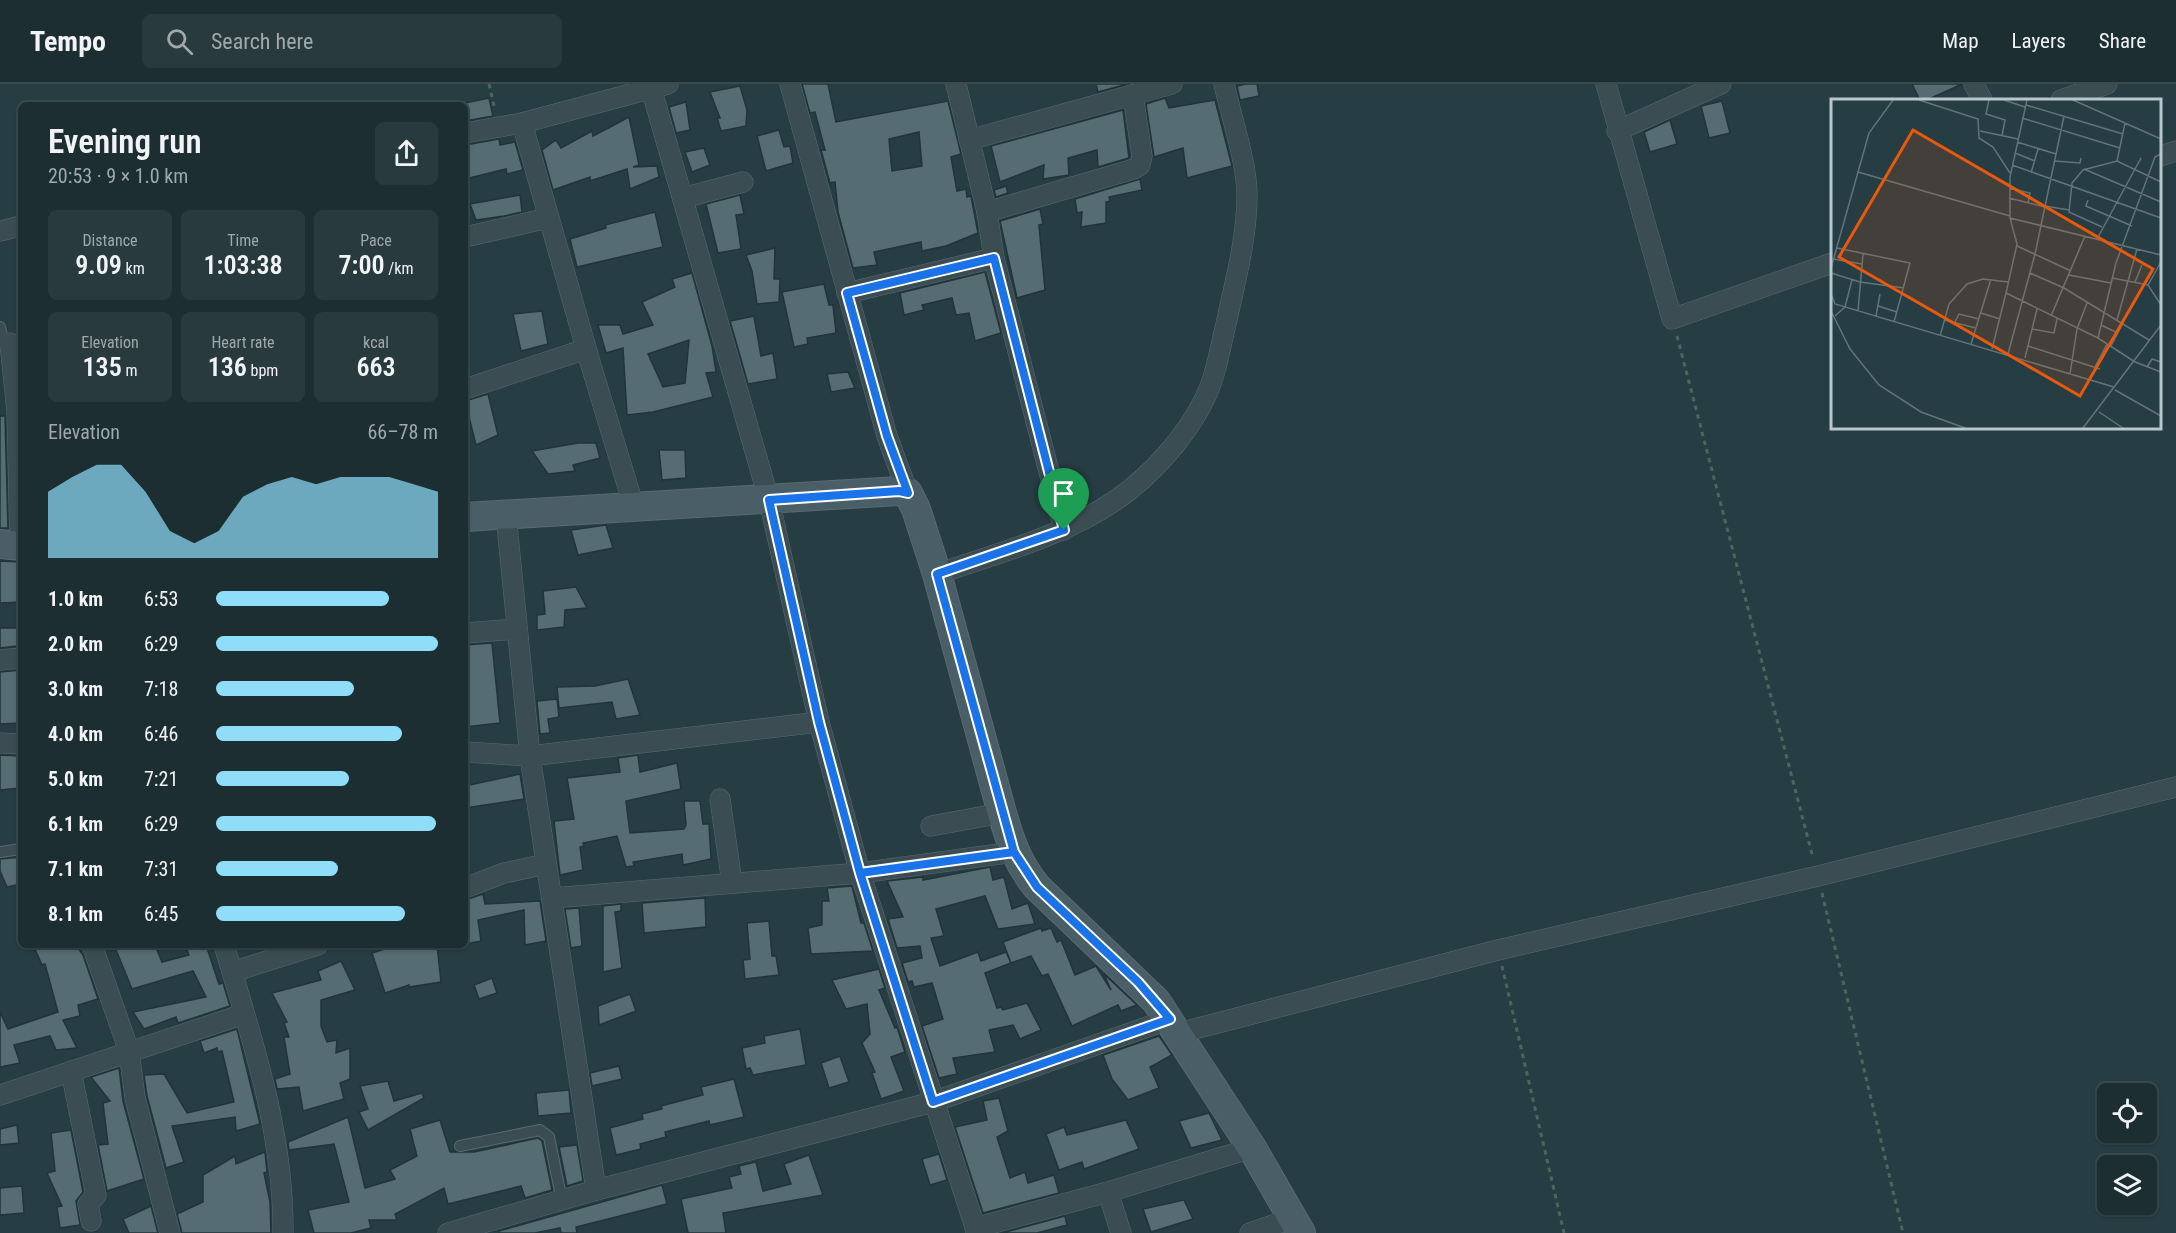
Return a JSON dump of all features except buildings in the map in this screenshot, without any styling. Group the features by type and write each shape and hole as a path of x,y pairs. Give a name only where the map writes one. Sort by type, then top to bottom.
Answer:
{"street":[{"path":"790,84 887,436 916,509 937,574 1014,852 1037,887 1132,976 1175,1026 1252,1148 1297,1226 1250,1233"},
{"path":"957,84 987,212 994,258 1064,530"},
{"path":"969,140 1172,84"},
{"path":"937,574 1064,530 1117,500 1140,481 1190,423 1206,398 1219,356 1241,258 1247,193 1224,84"},
{"path":"1606,84 1617,131 1672,319 1831,264"},
{"path":"1617,131 1699,89 1720,84"},
{"path":"1974,84 1982,99"},
{"path":"2064,99 2107,84"},
{"path":"468,133 522,123 659,86 683,198 769,500 819,722 860,873 976,1230 1252,1148"},
{"path":"987,212 1134,169 1140,165 1142,156 1133,95"},
{"path":"522,123 586,349 634,507"},
{"path":"2161,156 2176,152"},
{"path":"683,198 743,182"},
{"path":"468,236 548,218"},
{"path":"0,231 18,227"},
{"path":"847,293 994,258"},
{"path":"7,340 17,412 14,545"},
{"path":"468,388 586,349"},
{"path":"468,517 899,491 908,493"},
{"path":"506,515 530,756 597,1190"},
{"path":"468,633 518,629"},
{"path":"0,660 18,658"},
{"path":"468,752 530,756 819,722"},
{"path":"0,743 18,744"},
{"path":"448,1233 500,1226 562,1201 597,1190 933,1102 1175,1026 1818,876 2176,787"},
{"path":"720,799 732,883"},
{"path":"931,826 1002,813"},
{"path":"552,898 860,873 1014,852"},
{"path":"468,887 504,873 546,864"},
{"path":"93,948 129,1051 135,1098 170,1233"},
{"path":"225,948 267,1094 276,1137 282,1182 284,1233"},
{"path":"232,972 308,948"},
{"path":"0,1095 244,1014"},
{"path":"71,1071 96,1195 88,1204 91,1221"},
{"path":"1108,1192 1121,1233"}],"lane":[{"path":"0,852 18,849"},
{"path":"460,1146 540,1130 549,1137 562,1201"}],"path":[{"path":"489,84 498,127"},
{"path":"1672,319 1818,876 1903,1233"},
{"path":"1498,950 1564,1233"}],"route":[{"path":"1064,530 937,574 1014,852 860,873 933,1102 1170,1019 1138,982 1037,887 1021,866 1014,852 937,862 860,873 819,722 769,500 899,491 908,493 887,436 847,293 994,258 1064,530"}]}
